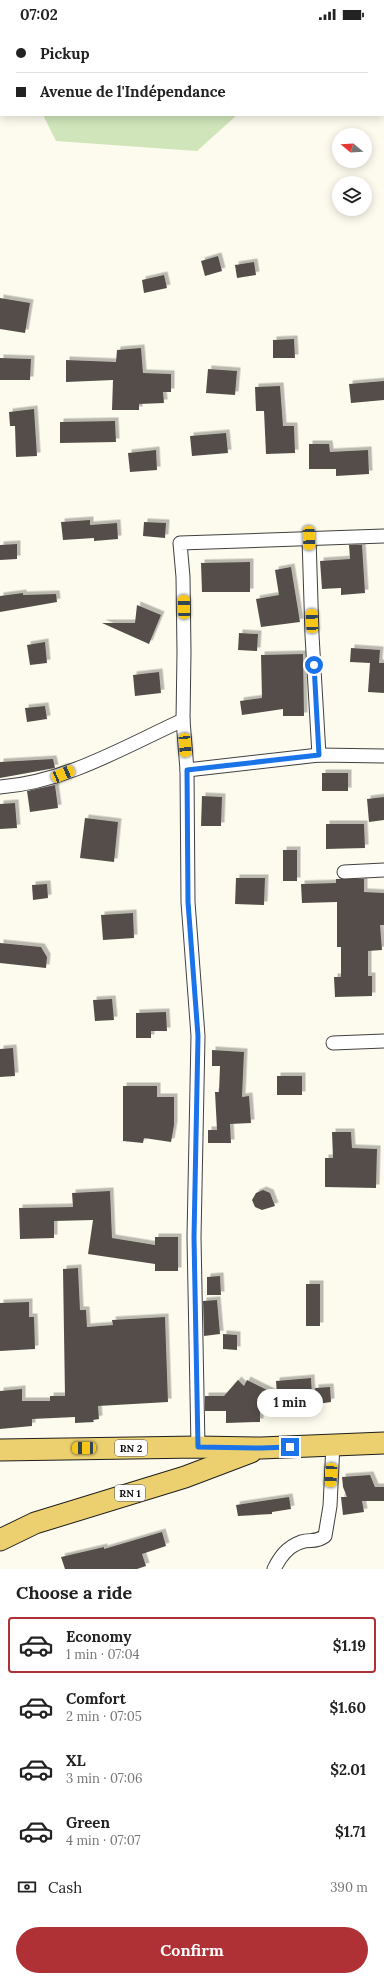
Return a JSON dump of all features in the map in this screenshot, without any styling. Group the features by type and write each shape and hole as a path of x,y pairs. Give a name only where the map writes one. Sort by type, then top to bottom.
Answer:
{"main road":[{"name":"RN 2","path":"0,1450 198,1447 261,1448 384,1443"},
{"name":"RN 1","path":"0,1540 35,1523 185,1477 261,1448"}],"street":[{"path":"198,1447 194,1237 198,1036 188,902 187,770 183,720 183,577 180,543 384,536"},
{"path":"309,538 312,635 319,755"},
{"path":"0,787 24,785 50,779 112,753 183,720"},
{"path":"187,770 319,755 384,756"},
{"path":"344,872 384,870"},
{"path":"333,1043 384,1041"},
{"path":"274,1569 281,1556 289,1548 302,1542 318,1541 325,1536 330,1506 333,1444"}],"green space":[{"path":"44,116 236,116 197,151 56,141"}],"building":[{"path":"218,256 222,271 205,276 201,261"},
{"path":"254,262 256,275 237,278 235,265"},
{"path":"164,275 167,288 144,293 142,280"},
{"path":"0,298 30,303 25,333 0,329"},
{"path":"294,339 295,358 273,358 273,340"},
{"path":"141,348 143,373 171,374 171,392 163,392 164,403 139,404 139,410 112,410 113,380 66,382 66,360 116,362 117,350"},
{"path":"0,358 31,359 30,380 0,380"},
{"path":"208,369 237,371 235,395 206,393"},
{"path":"384,381 384,400 351,403 349,384"},
{"path":"280,386 283,426 294,426 295,453 266,454 264,411 256,411 255,387"},
{"path":"34,409 37,456 16,457 15,426 10,426 9,412"},
{"path":"115,421 116,442 60,443 60,422"},
{"path":"226,433 228,453 192,456 190,436"},
{"path":"309,444 329,444 330,452 368,450 369,474 336,476 336,469 309,469"},
{"path":"156,450 157,470 130,472 128,453"},
{"path":"90,520 90,525 117,523 118,539 94,541 94,538 63,540 61,522"},
{"path":"144,522 166,523 165,538 143,536"},
{"path":"17,544 17,559 0,560 0,545"},
{"path":"349,545 362,545 365,593 341,595 341,588 322,589 320,561 350,559"},
{"path":"250,562 250,592 202,592 201,563"},
{"path":"291,567 300,622 261,627 256,599 279,595 275,570"},
{"path":"23,593 23,595 56,594 57,602 0,612 0,596"},
{"path":"137,605 161,615 149,644 102,623 135,623"},
{"path":"239,633 258,634 257,651 238,650"},
{"path":"45,642 47,663 30,665 27,645"},
{"path":"351,648 380,650 379,663 384,663 384,693 368,692 370,663 350,662"},
{"path":"303,654 304,716 283,716 283,709 242,715 240,701 262,698 261,655"},
{"path":"159,672 161,693 135,696 133,675"},
{"path":"45,706 47,719 27,722 25,708"},
{"path":"53,759 55,768 0,778 0,762"},
{"path":"322,773 348,773 348,791 322,791"},
{"path":"55,785 58,808 30,812 27,791"},
{"path":"202,796 222,797 221,826 201,826"},
{"path":"384,797 384,820 369,822 367,799"},
{"path":"15,803 17,828 0,829 0,804"},
{"path":"85,818 118,822 114,862 80,858"},
{"path":"326,824 364,824 365,848 326,849"},
{"path":"283,850 297,850 297,881 283,881"},
{"path":"236,878 265,878 264,905 235,904"},
{"path":"336,879 364,879 364,892 384,893 384,925 380,925 382,950 368,951 368,976 372,976 372,996 335,997 334,977 341,977 341,947 337,947 337,902 302,903 301,884 336,883"},
{"path":"47,884 48,898 33,900 32,885"},
{"path":"133,913 134,938 103,940 101,915"},
{"path":"0,943 41,947 47,957 46,968 0,963"},
{"path":"112,999 114,1020 95,1021 93,1000"},
{"path":"166,1012 167,1031 151,1031 151,1038 136,1038 136,1013"},
{"path":"13,1048 15,1076 0,1077 0,1049"},
{"path":"212,1050 244,1052 242,1097 249,1096 251,1123 230,1124 231,1143 208,1143 208,1130 217,1130 215,1092 219,1092 220,1066 212,1066"},
{"path":"277,1076 302,1076 302,1095 277,1095"},
{"path":"123,1086 157,1086 157,1097 174,1097 174,1125 171,1142 144,1138 143,1143 123,1141"},
{"path":"332,1132 351,1132 352,1148 377,1149 376,1188 325,1187 325,1158 333,1158"},
{"path":"263,1190 270,1193 275,1206 262,1210 255,1207 252,1200 256,1193"},
{"path":"110,1191 112,1238 155,1245 155,1237 178,1237 178,1271 155,1271 155,1264 88,1254 93,1220 54,1221 54,1238 20,1239 19,1208 73,1207 72,1193"},
{"path":"78,1268 80,1310 86,1310 87,1327 113,1325 112,1320 165,1317 168,1402 98,1406 99,1419 93,1420 94,1422 75,1423 75,1417 32,1419 32,1426 0,1429 0,1391 22,1389 22,1401 50,1401 50,1396 65,1396 63,1269"},
{"path":"220,1276 221,1295 207,1295 207,1277"},
{"path":"306,1284 320,1284 320,1326 306,1326"},
{"path":"217,1300 220,1334 204,1336 203,1301"},
{"path":"29,1302 29,1317 34,1317 35,1349 0,1351 0,1303"},
{"path":"223,1334 237,1335 237,1350 223,1349"},
{"path":"311,1378 312,1396 260,1402 260,1422 226,1423 226,1411 205,1411 205,1396 224,1396 238,1380 244,1386 247,1380 277,1395 276,1381"},
{"path":"330,1387 331,1402 317,1404 315,1388"},
{"path":"370,1475 375,1487 384,1487 384,1501 362,1501 364,1512 343,1515 341,1497 347,1497 343,1487 342,1477"},
{"path":"289,1497 291,1509 272,1512 272,1514 238,1516 236,1505"},
{"path":"162,1532 166,1546 142,1554 146,1566 137,1569 65,1569 61,1557 104,1547 104,1549"}],"route":[{"path":"290,1447 198,1447 194,1237 198,1036 188,902 187,770 319,755 314,665"}]}
